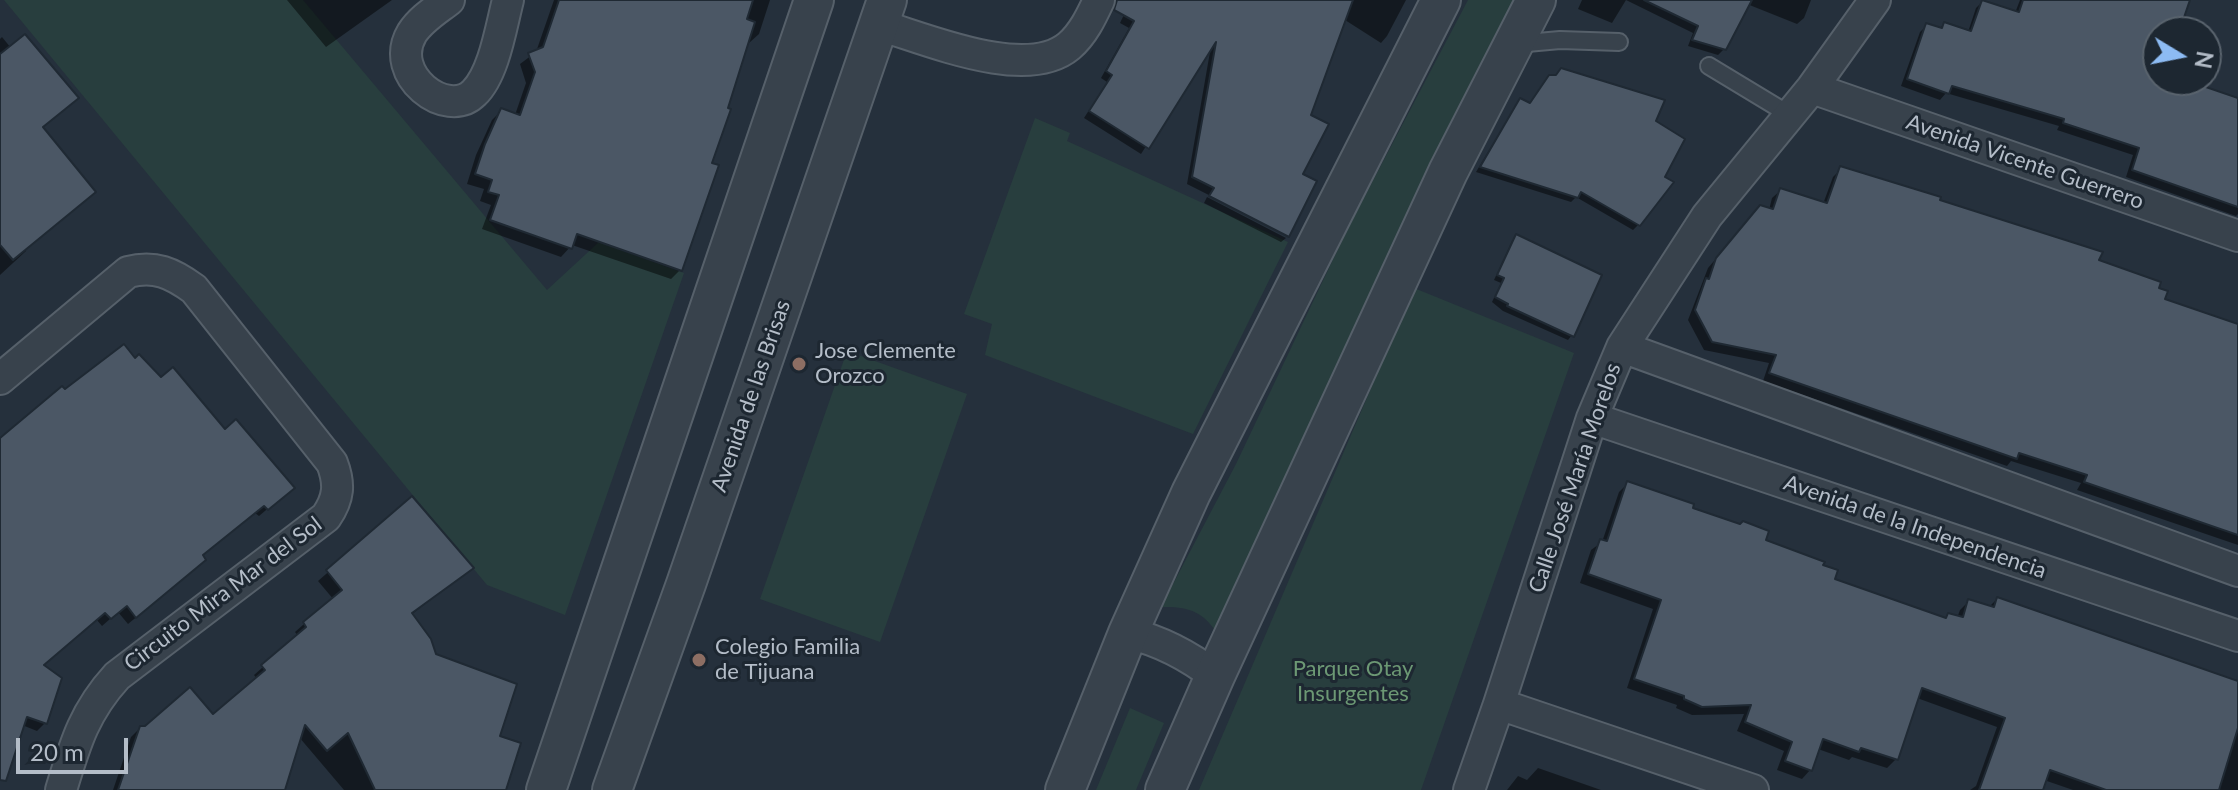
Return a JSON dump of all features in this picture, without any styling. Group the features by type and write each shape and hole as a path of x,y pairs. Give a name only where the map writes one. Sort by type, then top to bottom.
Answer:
{"street":[{"path":"449,0 419,23 405,51 409,70 421,89 434,97 456,100 472,96 484,81 508,0"},
{"path":"546,790 814,0"},
{"path":"883,12 981,55 1033,61 1069,46 1089,21 1099,0"},
{"path":"1065,790 1128,633 1191,493 1441,0"},
{"path":"1165,790 1448,172 1536,0"},
{"name":"Calle José María Morelos","path":"1469,790 1592,418 1622,347 1707,216 1812,88 1875,0"},
{"name":"Avenida de las Brisas","path":"612,790 883,12"},
{"name":"Avenida Vicente Guerrero","path":"1812,88 2238,236"},
{"name":"Circuito Mira Mar del Sol","path":"0,379 128,272 146,268 164,271 194,289 332,463 338,478 338,493 326,517 117,676 97,698 78,732 61,790"},
{"path":"1622,347 2238,571"},
{"name":"Avenida de la Independencia","path":"1592,418 2238,636"},
{"path":"1128,633 1191,657 1215,676"},
{"path":"1499,704 1753,790"}],"lane":[{"path":"1515,44 1560,40 1619,42"},
{"path":"1709,66 1790,115"}],"green space":[{"path":"4,0 303,0 547,290 599,242 684,273 565,615 487,585"},
{"path":"1468,0 1515,0 1420,194 1217,633 1194,611 1161,607 1236,464 1347,230"},
{"path":"1035,118 1070,133 1067,141 1288,242 1193,434 985,355 992,324 964,314"},
{"name":"Parque Otay Insurgentes","path":"1414,288 1574,353 1421,790 1199,790"},
{"path":"847,351 967,394 880,642 760,599"},
{"path":"1130,708 1164,723 1136,790 1096,790"}],"building":[{"path":"559,0 753,0 747,19 755,22 728,108 731,109 712,163 719,165 682,271 577,234 572,249 490,220 499,195 488,192 492,180 475,174 501,108 520,115 535,72 528,53 543,47"},
{"path":"1117,0 1353,0 1311,115 1329,124 1303,174 1317,181 1289,237 1209,196 1214,188 1192,177 1216,42 1149,149 1089,111 1112,75 1106,71 1134,21 1114,10"},
{"path":"1644,0 1752,0 1726,50 1692,40 1698,26"},
{"path":"1982,0 2019,12 2023,0 2190,0 2184,16 2142,16 2142,96 2222,96 2222,93 2238,98 2238,207 2132,170 2139,148 2063,123 2064,119 1952,86 1949,94 1907,79 1926,23 1942,28 1944,22 1971,31"},
{"path":"25,34 79,98 43,127 96,192 13,260 0,245 0,54"},
{"path":"1561,68 1665,100 1656,121 1685,139 1665,177 1674,182 1640,226 1581,192 1578,198 1480,167 1520,98 1530,103 1549,75 1556,75"},
{"path":"1840,166 2103,252 2099,260 2161,282 2159,288 2168,291 2165,299 2238,324 2238,535 2084,482 2087,475 2019,453 2017,459 1769,373 1776,355 1712,342 1695,310 1716,258 1760,205 1773,209 1780,188 1827,203"},
{"path":"1516,234 1602,275 1574,337 1507,306 1495,297 1504,278 1497,275"},
{"path":"124,344 135,358 139,354 161,377 173,367 225,429 236,419 295,488 268,510 264,506 203,555 206,560 136,618 127,606 111,619 105,613 44,665 62,678 47,724 27,717 6,781 0,780 0,438 62,386 65,389"},
{"path":"1627,481 1694,504 1693,508 1769,531 1766,540 1838,570 1835,579 1946,618 1948,613 1963,617 1968,599 1994,607 1997,597 2238,681 2238,728 2219,790 2106,790 2050,770 2043,790 1979,790 2005,718 1922,688 1898,760 1861,748 1859,752 1823,739 1812,771 1785,761 1792,742 1745,722 1751,705 1702,707 1684,699 1684,696 1634,679 1661,600 1588,574 1600,539 1607,541"},
{"path":"412,496 474,568 412,613 431,639 436,654 517,684 500,736 521,743 506,790 375,790 348,733 327,751 305,725 285,790 118,790 140,726 145,726 190,687 213,714 265,670 261,665 306,627 303,622 342,590 326,570"}],"place":[{"name":"Jose Clemente Orozco","path":"799,364"},
{"name":"Colegio Familia de Tijuana","path":"699,660"}]}
